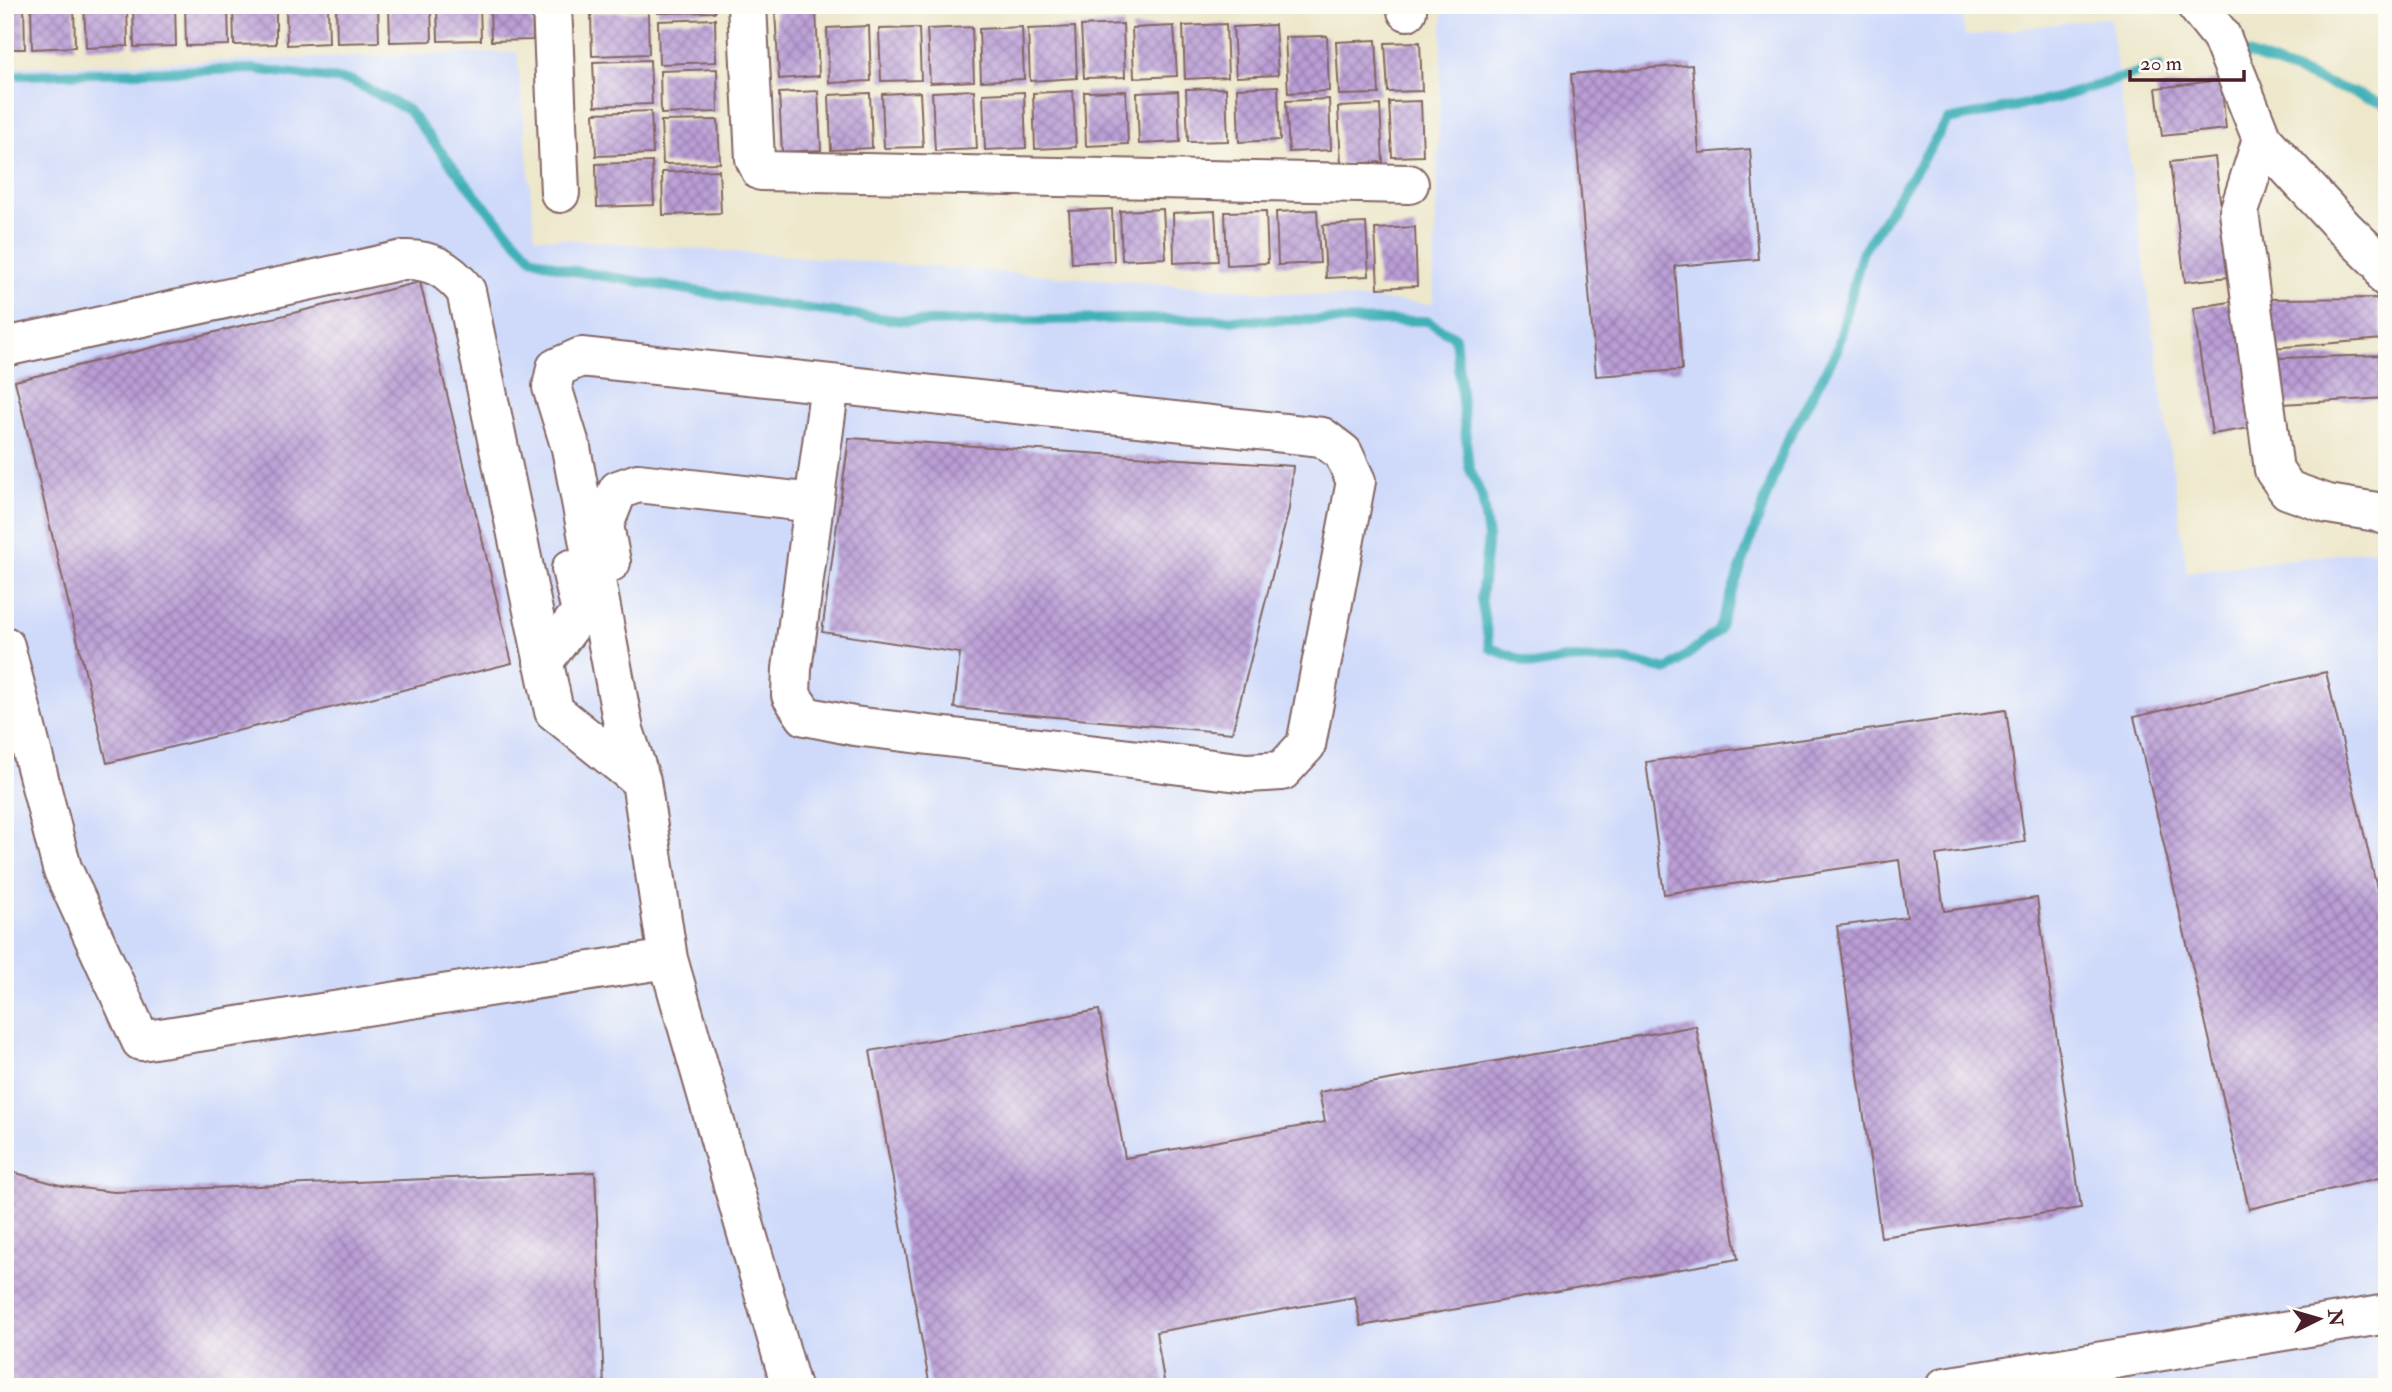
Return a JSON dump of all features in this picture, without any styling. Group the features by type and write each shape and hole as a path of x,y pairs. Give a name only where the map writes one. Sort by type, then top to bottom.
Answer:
{"street":[{"path":"552,5 560,193"},
{"path":"747,5 755,159 761,171 1409,184"},
{"path":"2196,5 2221,36 2262,139 2344,229 2382,265 2387,278"},
{"path":"2262,139 2239,212 2274,470 2288,490 2328,504 2387,516"},
{"path":"5,347 403,260 430,262 443,268 466,290 554,711 641,781"},
{"path":"790,1387 668,958 641,781 624,730 571,448 552,387 556,368 581,358 830,384 1322,437 1343,453 1356,481 1306,745 1282,771 1247,773 854,726 805,716 791,695 792,669 830,384"},
{"path":"543,662 581,612 544,449"},
{"path":"624,730 636,706 604,525 618,490 638,483 814,503"},
{"path":"5,646 62,868 141,1041 668,958"},
{"path":"1945,1387 2387,1314"}],"shaded area":[{"path":"1443,5 1897,5 1962,15 1965,36 2110,17 2187,572 2387,548 2387,1387 5,1387 5,67 517,52 535,237 1433,304"}],"building":[{"path":"5,5 24,5 25,49 5,49"},
{"path":"31,5 74,5 75,47 32,49"},
{"path":"84,5 127,5 128,46 86,48"},
{"path":"133,5 175,5 176,46 134,47"},
{"path":"185,5 228,5 229,45 186,46"},
{"path":"233,5 276,5 276,44 234,45"},
{"path":"286,5 328,5 329,43 287,45"},
{"path":"336,5 378,5 379,42 337,43"},
{"path":"389,5 431,5 432,41 390,42"},
{"path":"437,5 480,5 481,40 438,41"},
{"path":"490,5 532,5 533,40 491,41"},
{"path":"657,5 714,5 715,12 658,13"},
{"path":"816,9 819,76 779,79 775,11"},
{"path":"648,11 649,54 592,56 591,13"},
{"path":"715,19 716,62 659,64 658,21"},
{"path":"1123,24 1125,77 1084,78 1081,26"},
{"path":"1226,24 1228,77 1185,79 1183,26"},
{"path":"1275,25 1278,75 1236,77 1233,27"},
{"path":"869,26 871,81 829,83 827,28"},
{"path":"1174,26 1177,76 1134,78 1132,28"},
{"path":"972,27 974,81 930,83 927,29"},
{"path":"1022,27 1024,79 981,81 979,29"},
{"path":"1075,27 1077,78 1030,81 1028,29"},
{"path":"919,28 921,80 881,81 879,29"},
{"path":"1327,36 1329,91 1288,93 1285,37"},
{"path":"1376,40 1379,94 1339,95 1336,42"},
{"path":"1420,42 1422,91 1388,92 1385,43"},
{"path":"650,60 652,104 595,106 593,62"},
{"path":"1692,65 1699,153 1750,149 1758,259 1675,266 1682,370 1596,376 1571,74"},
{"path":"717,69 718,112 661,114 660,71"},
{"path":"2221,80 2226,129 2162,136 2156,88"},
{"path":"1278,86 1280,140 1239,142 1237,88"},
{"path":"1226,88 1228,141 1188,142 1186,89"},
{"path":"974,90 977,149 935,151 932,92"},
{"path":"818,91 821,150 782,152 779,93"},
{"path":"1073,91 1076,147 1035,149 1033,93"},
{"path":"1126,91 1128,144 1086,146 1084,92"},
{"path":"1178,91 1180,142 1139,144 1137,93"},
{"path":"920,92 923,147 884,148 882,94"},
{"path":"1024,92 1026,148 985,150 983,94"},
{"path":"870,93 872,148 831,150 829,95"},
{"path":"1329,99 1331,150 1289,152 1286,101"},
{"path":"1421,101 1423,156 1392,157 1389,102"},
{"path":"1380,105 1383,162 1341,164 1338,107"},
{"path":"651,111 653,154 596,156 594,113"},
{"path":"718,120 720,163 663,164 661,121"},
{"path":"2215,157 2229,277 2185,282 2170,162"},
{"path":"652,162 654,205 597,207 596,164"},
{"path":"719,170 721,213 663,215 662,172"},
{"path":"1112,209 1114,261 1072,263 1069,211"},
{"path":"1163,209 1166,258 1122,260 1120,211"},
{"path":"1317,210 1320,263 1278,265 1276,212"},
{"path":"1215,211 1218,261 1174,263 1173,213"},
{"path":"1266,211 1268,263 1227,265 1225,212"},
{"path":"1366,223 1369,276 1326,278 1323,225"},
{"path":"1415,227 1417,286 1378,288 1375,229"},
{"path":"420,282 512,663 107,763 15,381"},
{"path":"2377,298 2383,339 2272,348 2268,299"},
{"path":"2236,301 2257,427 2212,434 2193,308"},
{"path":"2387,355 2387,398 2282,404 2279,358"},
{"path":"849,438 1293,466 1289,509 1232,733 954,708 960,653 822,632"},
{"path":"2326,672 2387,931 2387,1176 2249,1209 2134,717"},
{"path":"2006,710 2025,842 1936,855 1944,911 2037,898 2081,1208 1881,1237 1837,926 1907,917 1899,860 1664,894 1646,762"},
{"path":"1099,1010 1125,1158 1325,1122 1319,1092 1696,1026 1738,1259 1361,1326 1355,1297 1156,1332 1165,1387 930,1387 870,1051"},
{"path":"5,1170 63,1186 114,1192 595,1172 604,1387 5,1387"}],"waterway":[{"path":"2245,53 2387,105"},
{"path":"20,75 253,69 352,81 408,110 480,201 532,258 568,270 785,306 912,322 1123,319 1427,321 1455,337 1469,467 1482,497 1488,537 1481,599 1490,648 1534,665 1565,659 1623,660 1668,670 1718,631 1785,445 1837,350 1862,253 1948,120 2057,98 2159,66"}]}
